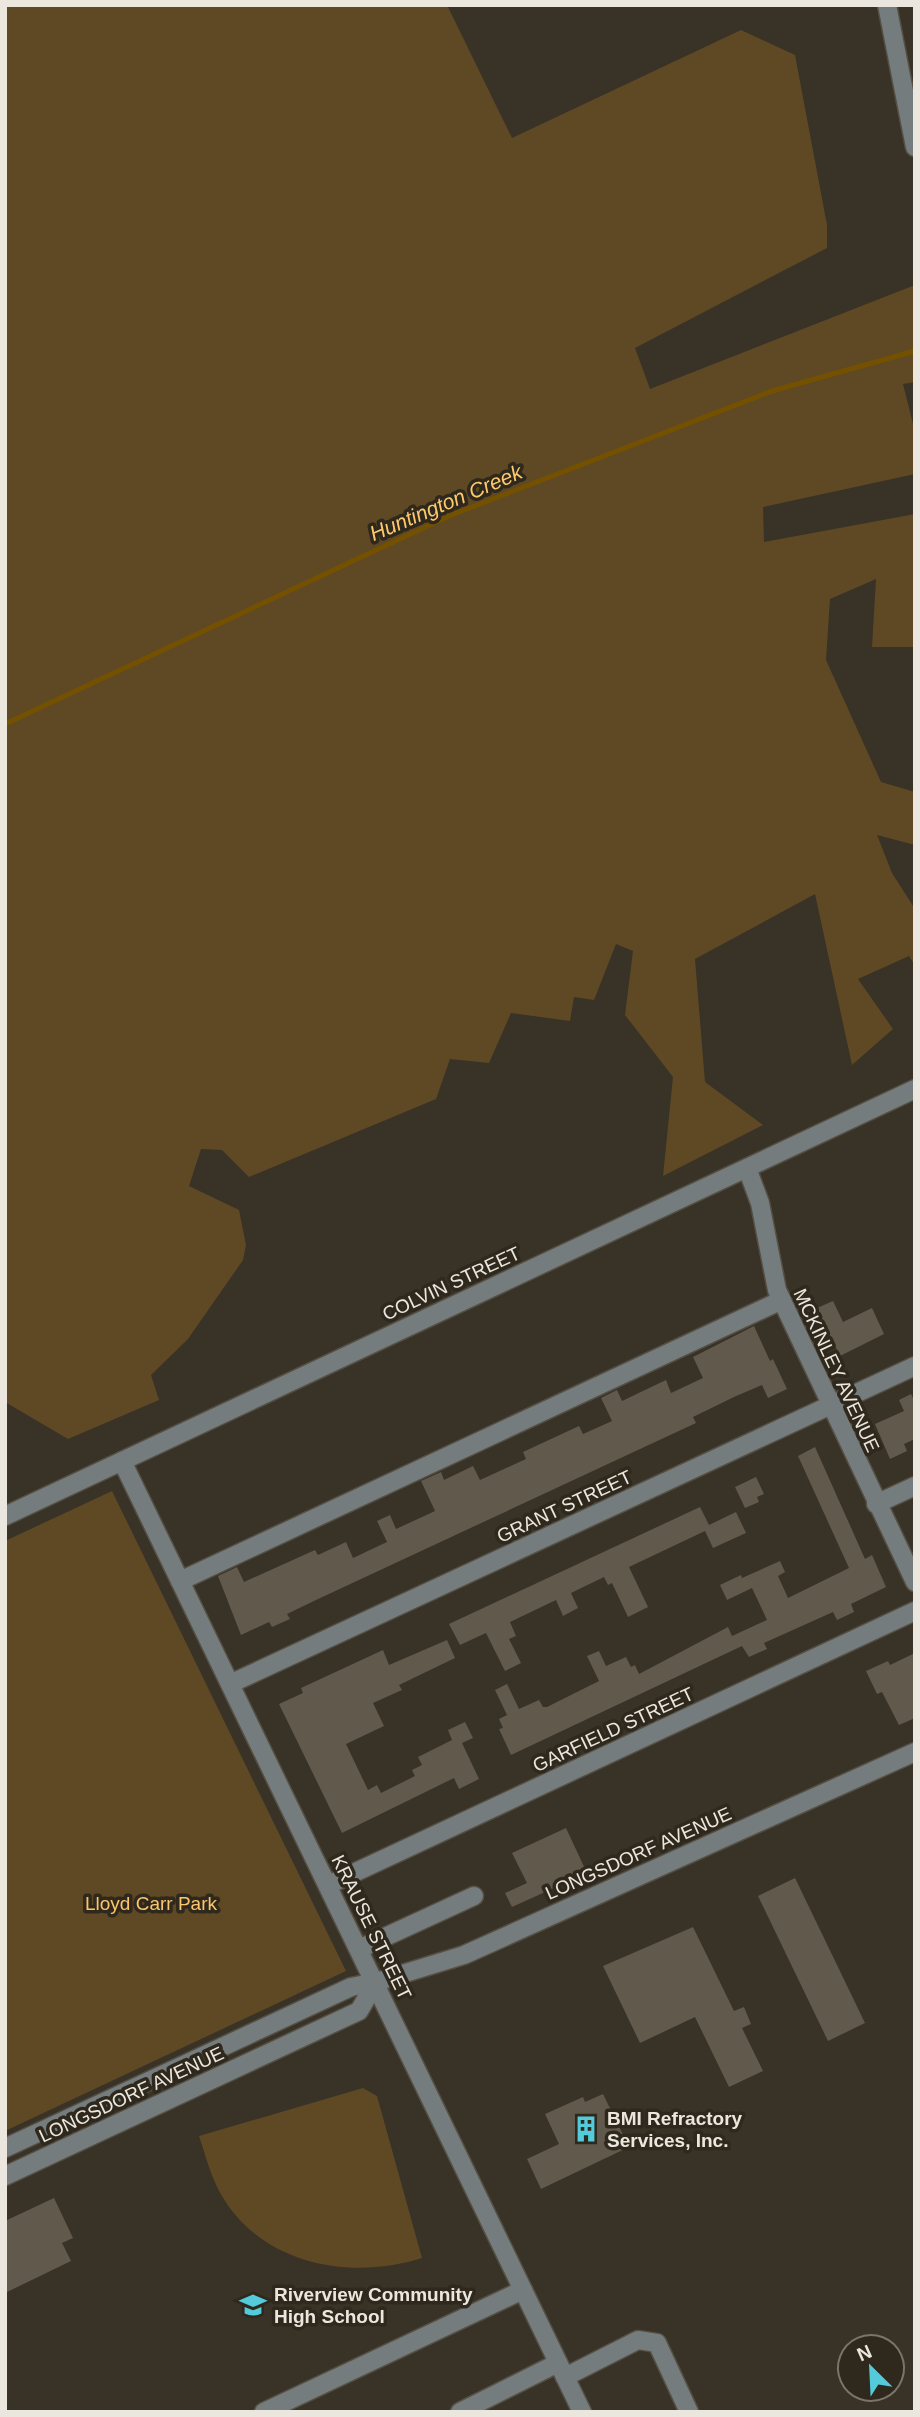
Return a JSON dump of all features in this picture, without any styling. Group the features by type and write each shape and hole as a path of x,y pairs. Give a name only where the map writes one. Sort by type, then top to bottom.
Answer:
{"street":[{"path":"887,5 915,147"},
{"name":"COLVIN STREET","path":"5,1516 915,1089"},
{"name":"MCKINLEY AVENUE","path":"747,1168 760,1203 772,1273 782,1300 829,1406 915,1582"},
{"path":"180,1581 782,1300"},
{"name":"GRANT STREET","path":"232,1684 915,1366"},
{"name":"KRAUSE STREET","path":"122,1461 582,2412"},
{"path":"876,1504 915,1486"},
{"name":"GARFIELD STREET","path":"328,1885 915,1611"},
{"name":"LONGSDORF AVENUE","path":"5,2148 351,1987 464,1955 915,1752"},
{"path":"359,1949 474,1896"},
{"name":"LONGSDORF AVENUE","path":"5,2176 359,2011 376,1982"},
{"path":"154,2079 164,2101"},
{"path":"57,2124 67,2147"},
{"path":"264,2412 523,2290"},
{"path":"460,2412 638,2340 657,2343 689,2412"}],"green space":[{"path":"5,5 447,5 512,138 741,30 795,55 827,225 827,248 635,348 650,389 915,285 915,382 903,384 915,432 915,474 763,507 764,542 915,514 915,647 872,647 876,579 830,599 826,660 881,782 915,792 915,845 877,835 892,873 915,909 915,966 909,956 858,979 893,1029 852,1065 815,894 695,959 705,1082 763,1125 663,1176 673,1077 625,1015 633,951 616,944 594,1000 574,997 570,1021 511,1013 489,1063 450,1059 436,1099 249,1177 222,1150 201,1149 189,1186 239,1210 246,1245 243,1260 188,1339 151,1375 159,1400 68,1439 5,1402"},
{"name":"Lloyd Carr Park","path":"112,1491 346,1971 5,2131 5,1541"},
{"path":"363,2088 377,2096 422,2258 396,2265 341,2267 288,2253 264,2240 243,2223 220,2194 199,2136"}],"building":[{"path":"833,1301 843,1322 872,1308 884,1334 840,1356 817,1308"},
{"path":"754,1326 787,1389 768,1398 762,1385 734,1397 693,1417 696,1423 287,1614 290,1619 272,1627 269,1622 241,1635 218,1576 237,1567 244,1582 315,1550 318,1555 346,1542 353,1558 387,1542 377,1521 390,1515 396,1529 435,1511 421,1481 441,1472 444,1480 473,1466 480,1480 526,1459 523,1452 579,1426 583,1434 612,1421 601,1398 617,1390 622,1401 666,1380 671,1393 703,1378 693,1357"},
{"path":"911,1394 915,1402 915,1439 904,1444 907,1451 890,1459 875,1424 904,1411 899,1400"},
{"path":"815,1447 865,1559 872,1555 886,1587 851,1604 854,1612 837,1620 833,1612 764,1643 767,1649 749,1657 742,1646 511,1755 499,1729 503,1728 499,1719 507,1715 495,1690 507,1684 519,1709 539,1700 543,1707 547,1707 599,1681 587,1656 599,1651 606,1666 626,1657 631,1667 635,1665 639,1674 728,1627 732,1636 767,1620 752,1588 727,1600 720,1585 741,1575 742,1578 780,1561 785,1572 778,1576 788,1598 849,1568 798,1456"},
{"path":"756,1477 764,1494 757,1497 759,1502 745,1508 735,1487"},
{"path":"700,1507 709,1525 736,1512 746,1533 713,1548 705,1531 629,1567 648,1607 628,1617 612,1583 608,1585 604,1577 571,1593 578,1608 563,1616 556,1600 510,1622 516,1636 509,1639 521,1663 505,1671 486,1633 460,1645 449,1624"},
{"path":"447,1640 455,1658 399,1685 402,1690 373,1703 384,1726 346,1744 368,1790 377,1785 381,1793 415,1776 412,1770 422,1765 418,1757 452,1740 448,1730 465,1722 473,1738 462,1743 479,1779 459,1789 454,1778 342,1833 279,1704 303,1693 301,1688 383,1650 389,1665"},
{"path":"915,1653 915,1718 899,1725 882,1692 877,1694 866,1671 888,1661 890,1665"},
{"path":"566,1828 587,1873 512,1907 505,1893 527,1883 512,1853"},
{"path":"795,1878 865,2023 828,2041 758,1896"},
{"path":"693,1927 734,2011 744,2007 751,2024 742,2028 763,2071 729,2087 695,2017 640,2043 603,1966"},
{"name":"BMI Refractory Services, Inc.","path":"603,2094 629,2147 541,2189 527,2159 559,2144 545,2114 583,2097 585,2102"},
{"path":"54,2198 73,2238 62,2243 71,2261 5,2293 5,2221"}],"waterway":[{"name":"Huntington Creek","path":"5,724 449,516 772,391 915,351"}],"place":[{"name":"BMI Refractory Services, Inc.","path":"586,2129"},
{"name":"Riverview Community High School","path":"253,2305"}]}
